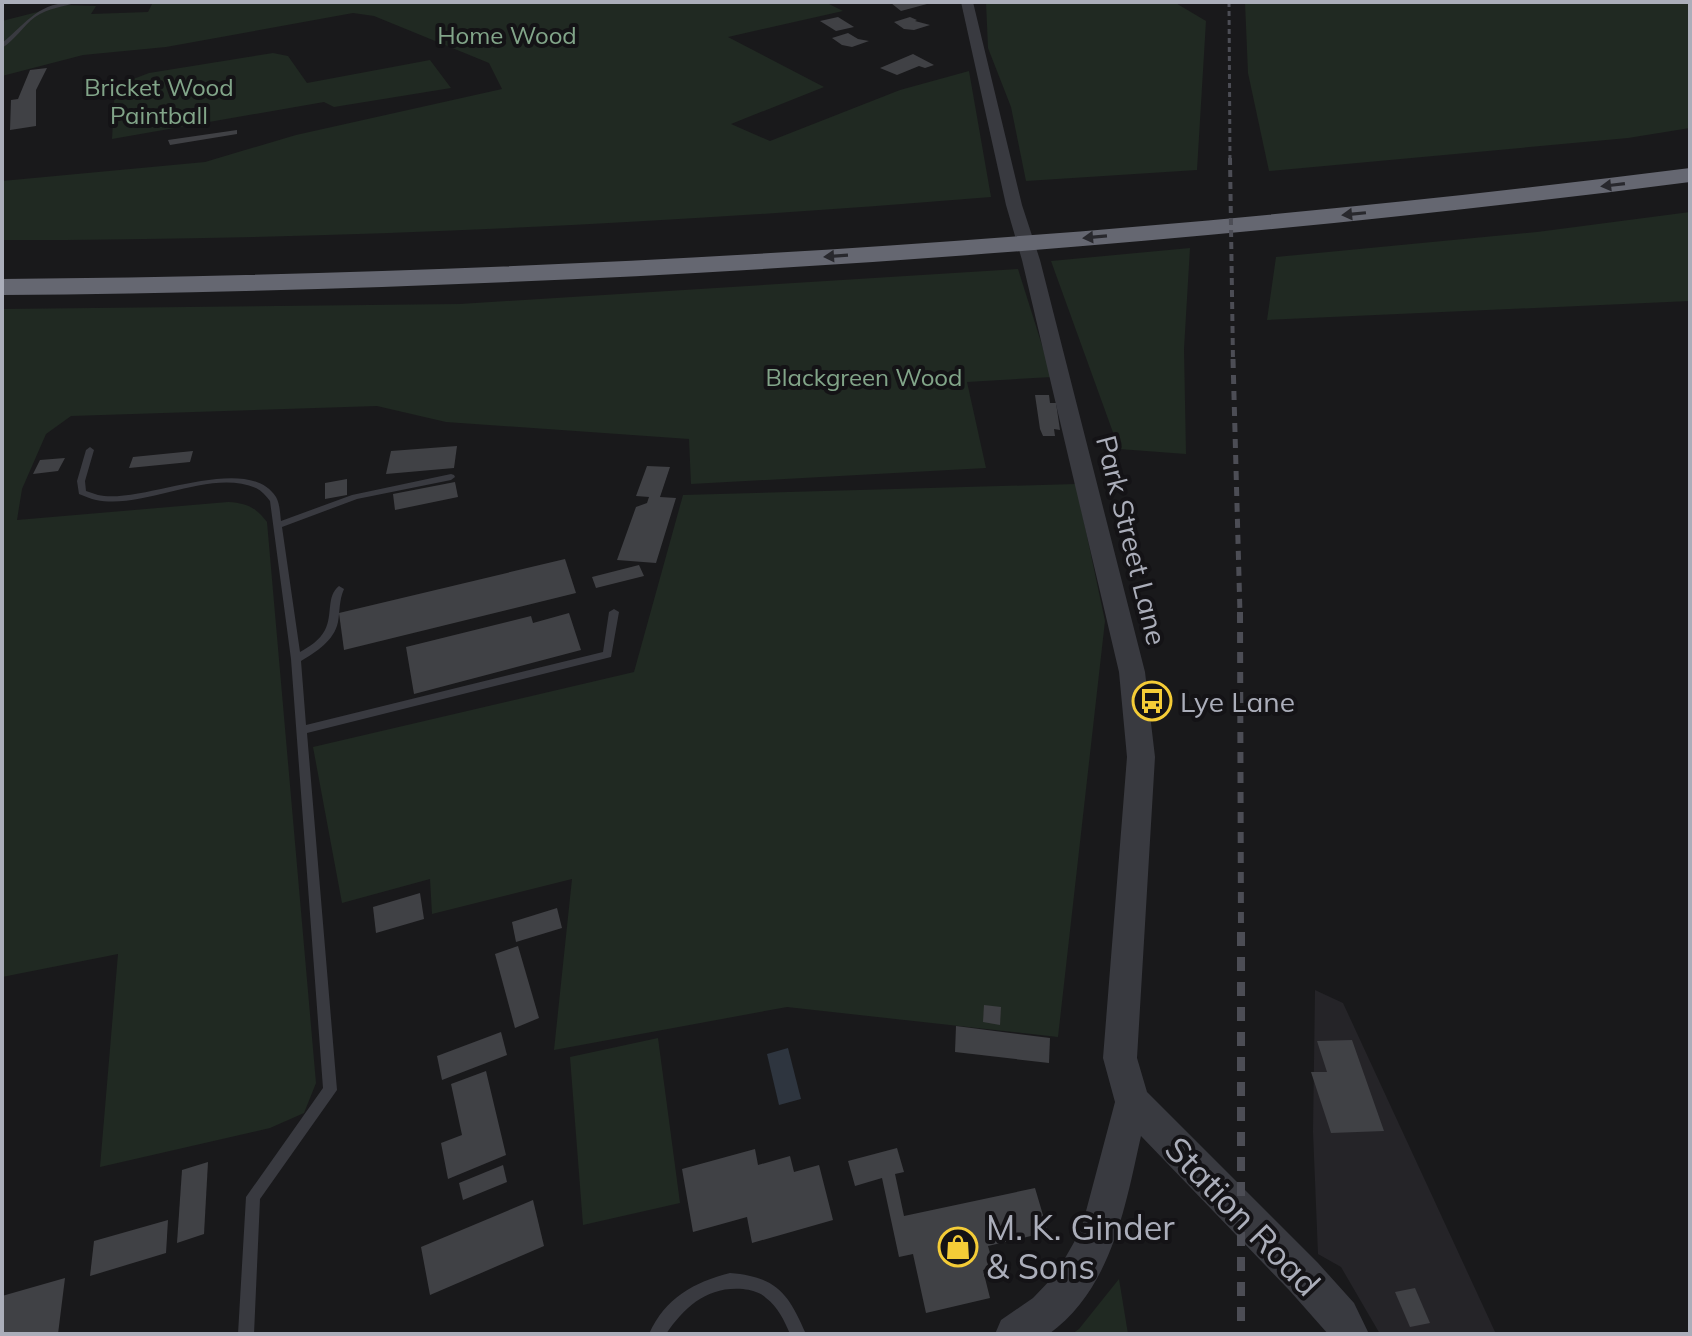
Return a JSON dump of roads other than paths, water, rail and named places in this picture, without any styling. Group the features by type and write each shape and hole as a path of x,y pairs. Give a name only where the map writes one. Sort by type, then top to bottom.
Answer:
{"highway":[{"path":"878,228 1052,218 1329,194 1690,151"},
{"path":"2,287 550,274 989,246 1293,221 1690,175"}],"street":[{"name":"Park Street Lane","path":"967,2 1014,205 1031,260 1132,672 1141,757 1120,1058 1132,1102"},
{"name":"Station Road","path":"1132,1102 1304,1277 1340,1317 1349,1334"},
{"path":"1015,1334 1032,1324 1074,1286 1095,1250 1132,1102"}],"lane":[{"path":"2,46 21,32 31,18 75,2"},
{"path":"90,450 81,481 82,492 92,499 110,499 181,486 235,482 261,487 274,500 296,659 330,1090 253,1197 246,1334"},
{"path":"277,526 355,497 451,477"},
{"path":"296,659 313,650 333,627 334,600 339,589"},
{"path":"302,730 608,654 614,612"},
{"path":"657,1334 667,1313 693,1294 724,1283 748,1279 770,1288 798,1334"}],"railway":[{"path":"1229,2 1230,160"},
{"path":"1230,158 1233,361"},
{"path":"1233,359 1240,614"},
{"path":"1240,612 1241,934"},
{"path":"1241,934 1241,1334"}],"place":[{"name":"Lye Lane","path":"1152,701"},
{"name":"M. K. Ginder & Sons","path":"958,1247"}],"park label":[{"name":"Home Wood","path":"507,35"},
{"name":"Bricket Wood Paintball","path":"159,101"},
{"name":"Blackgreen Wood","path":"864,377"}]}
